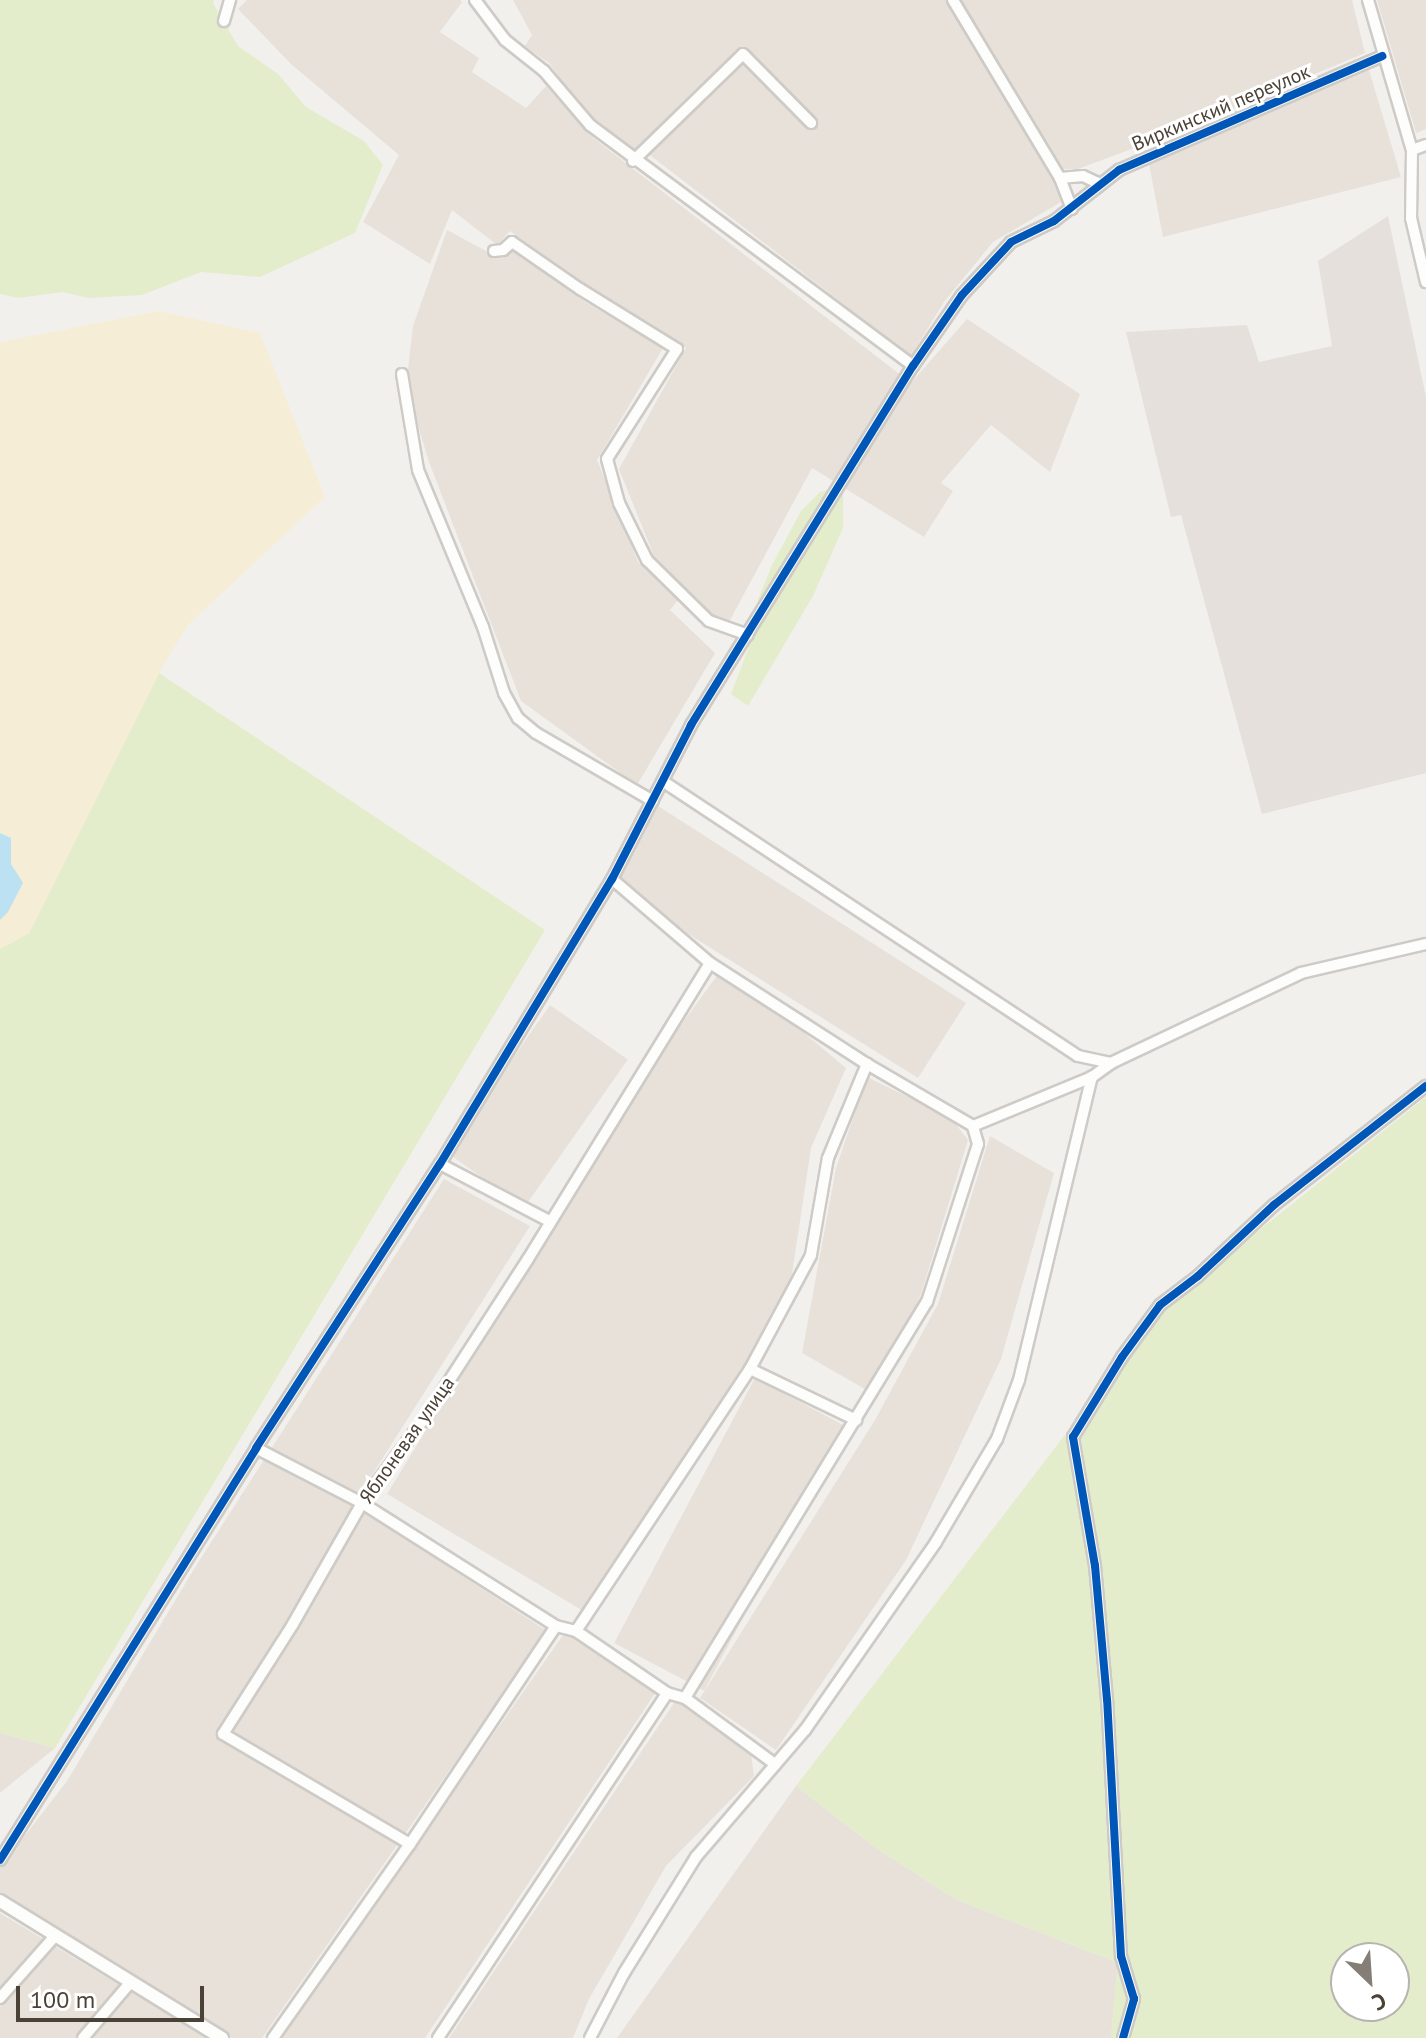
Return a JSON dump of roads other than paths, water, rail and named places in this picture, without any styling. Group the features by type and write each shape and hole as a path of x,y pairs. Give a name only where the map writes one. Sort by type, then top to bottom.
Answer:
{"street":[{"path":"224,21 230,0"},
{"path":"475,0 505,40 544,71 590,125 633,161 913,366"},
{"path":"953,0 1060,178 1072,209"},
{"path":"1368,0 1412,150 1411,218 1426,282"},
{"path":"633,161 743,54 811,123"},
{"name":"Виркинский переулок","path":"0,1860 256,1448 440,1164 612,879 691,725 913,366 993,258 1011,242 1072,209 1119,170 1382,56"},
{"path":"1412,150 1426,145"},
{"path":"1060,178 1083,176 1100,184"},
{"path":"494,251 503,250 512,242 580,289 677,349 607,459 619,503 647,560 709,621 748,635"},
{"path":"402,374 418,470 478,614 504,693 518,718 536,733 653,801"},
{"path":"664,782 1078,1056 1111,1063"},
{"path":"612,879 710,963 867,1064 973,1126 978,1144 927,1302 685,1698"},
{"path":"973,1126 1092,1077 1111,1063 1301,973 1426,944"},
{"name":"Яблоневая улица","path":"410,1844 223,1734 293,1624 362,1503 429,1412 710,963"},
{"path":"576,1631 750,1369 811,1255 828,1158 867,1064"},
{"path":"590,2038 624,1973 696,1857 805,1730 936,1542 997,1439 1019,1380 1092,1077"},
{"path":"1123,2038 1134,1999 1121,1956 1099,1611 1073,1437 1122,1357 1160,1305 1198,1276 1274,1205 1426,1086"},
{"path":"440,1164 549,1221"},
{"path":"750,1369 856,1420"},
{"path":"256,1448 362,1503 556,1626 576,1631 667,1693 685,1698 775,1764"},
{"path":"273,2038 410,1844 556,1626"},
{"path":"438,2038 667,1693"},
{"path":"0,1901 222,2038"},
{"path":"0,1998 55,1936"},
{"path":"83,2038 130,1983"}],"water":[{"path":"0,833 11,838 11,864 23,883 8,912 0,920"}]}
